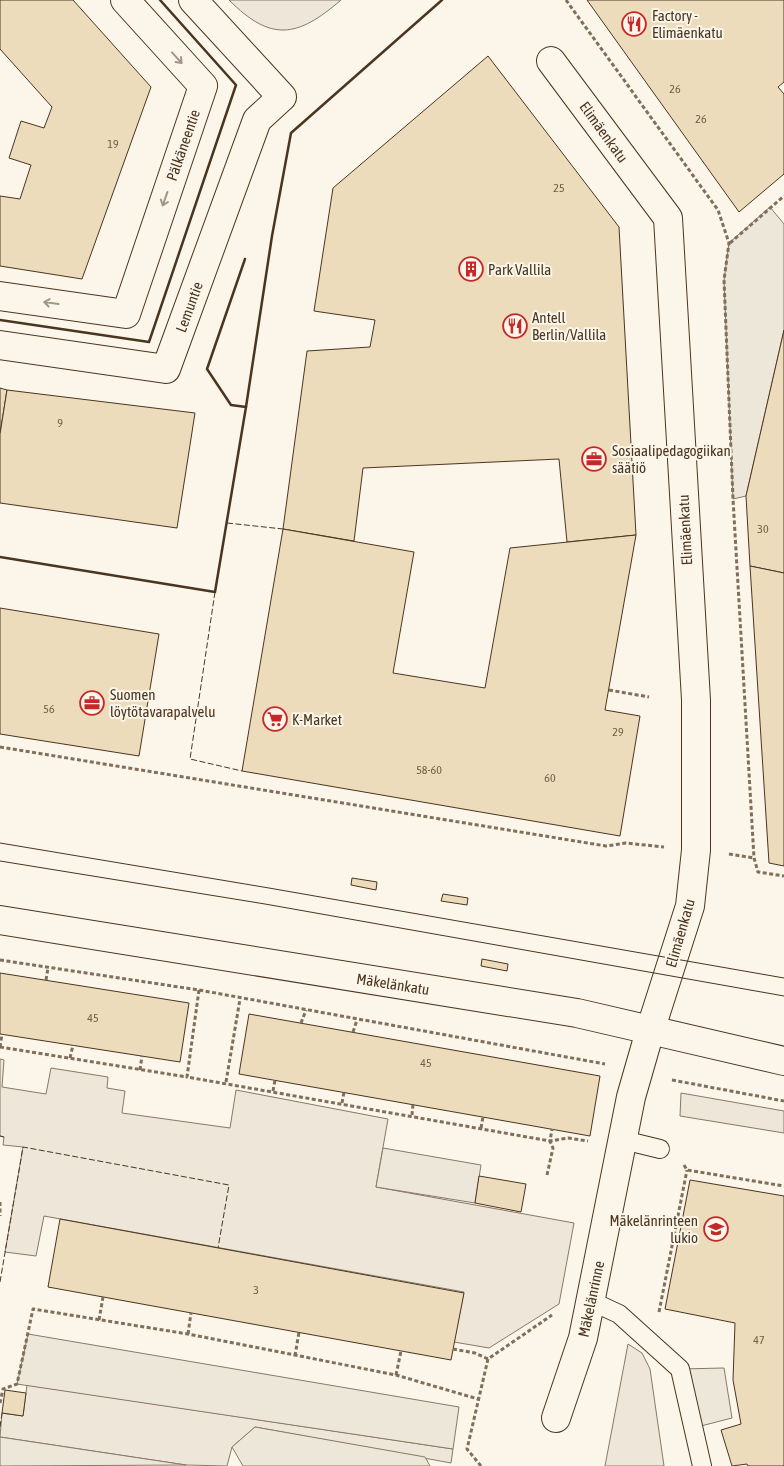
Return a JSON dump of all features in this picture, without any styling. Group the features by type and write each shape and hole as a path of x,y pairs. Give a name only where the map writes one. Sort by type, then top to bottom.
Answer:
{"street":[{"name":"Pälkäneentie","path":"0,296 126,314 203,86 125,0"},
{"name":"Lemuntie","path":"0,345 166,369 257,120 282,97 193,0"},
{"name":"Elimäenkatu","path":"551,61 668,218 696,700 696,850 690,906 650,1032"},
{"name":"Mäkelänkatu","path":"0,920 577,1013 650,1032 784,1061"},
{"name":"Mäkelänrinne","path":"556,1418 583,1338 623,1140 638,1072 650,1032"}],"lane":[{"path":"623,1140 660,1150"},
{"path":"591,1302 619,1314 680,1369 702,1466"}],"path":[{"path":"730,243 784,196"},
{"path":"609,690 649,697"},
{"path":"0,746 606,846 626,843 696,850"},
{"path":"754,858 758,872 784,876"},
{"path":"0,960 199,990 608,1065 784,1101"},
{"path":"46,980 48,968"},
{"path":"187,1077 199,990"},
{"path":"226,1082 240,999"},
{"path":"302,1023 306,1010"},
{"path":"353,1032 357,1020"},
{"path":"2,1034 0,1047 226,1082 550,1141 568,1138 593,1142"},
{"path":"70,1058 72,1045"},
{"path":"140,1070 142,1056"},
{"path":"273,1091 275,1080"},
{"path":"342,1103 344,1092"},
{"path":"412,1115 413,1104"},
{"path":"481,1128 483,1117"},
{"path":"547,1175 552,1148 550,1141 552,1129"},
{"path":"653,1343 687,1170 682,1162"},
{"path":"687,1170 784,1186"},
{"path":"0,1202 0,1216"},
{"path":"99,1320 103,1297"},
{"path":"0,1403 3,1389 17,1384 32,1309 188,1334 396,1375 478,1399"},
{"path":"188,1334 191,1313"},
{"path":"481,1466 467,1449 488,1359 556,1313"},
{"path":"295,1356 299,1332"},
{"path":"453,1349 475,1353 488,1359"},
{"path":"396,1375 401,1351"}],"shaded area":[{"path":"229,0 341,0 311,22 297,28 284,30 258,23 244,14"},
{"path":"770,207 784,224 784,330 746,496 733,499 724,280 729,243"},
{"path":"0,1059 4,1060 2,1087 46,1094 51,1068 108,1077 107,1088 125,1091 122,1113 230,1128 236,1090 388,1119 376,1187 574,1223 559,1304 489,1348 454,1342 464,1292 44,1216 36,1256 5,1252 23,1147 3,1145 4,1137 0,1136"},
{"path":"681,1093 784,1111 784,1133 680,1116"},
{"path":"383,1148 481,1165 475,1203 376,1187"},
{"path":"28,1334 459,1407 453,1449 17,1384"},
{"path":"628,1344 642,1353 650,1369 664,1466 605,1466"},
{"path":"724,1368 732,1418 693,1428 680,1369"},
{"path":"27,1385 453,1449 451,1463 255,1427 232,1447 227,1466 186,1465 0,1437 2,1413 23,1416"},
{"path":"255,1427 425,1457 430,1466 243,1466 232,1447"},
{"path":"0,1437 186,1465 0,1466"}],"building":[{"path":"0,0 73,0 151,87 82,279 0,266 0,196 20,199 31,165 9,158 21,121 44,128 52,107 0,49"},
{"path":"587,0 784,0 784,82 778,87 784,94 784,174 739,212"},
{"name":"Park Vallila","path":"488,56 619,227 636,535 567,542 559,459 363,468 354,541 283,529 307,351 370,347 375,320 314,311 333,188"},
{"path":"784,330 784,573 750,566 746,496"},
{"path":"0,388 7,390 0,434"},
{"path":"7,390 195,413 177,528 0,503 0,434"},
{"path":"283,529 414,552 393,673 485,688 510,548 636,535 605,710 640,716 620,836 242,771"},
{"path":"750,566 784,573 784,866 769,863"},
{"path":"0,608 159,634 139,756 0,734"},
{"path":"352,878 377,882 376,890 351,885"},
{"path":"443,894 468,898 467,905 441,901"},
{"path":"482,959 508,964 507,971 481,966"},
{"path":"0,973 189,1003 180,1062 0,1034"},
{"path":"249,1014 600,1076 590,1136 239,1074"},
{"path":"479,1176 526,1184 521,1212 475,1203"},
{"path":"690,1180 784,1196 784,1466 748,1466 747,1464 732,1466 721,1430 741,1424 733,1380 735,1323 665,1309"},
{"path":"60,1219 464,1293 451,1360 48,1287"},
{"path":"5,1390 26,1393 23,1416 2,1413"}],"tram line":[{"path":"0,843 784,978"},
{"path":"0,861 265,904 784,996"}],"fence":[{"path":"227,523 283,529"},
{"path":"215,592 190,759 242,771"},
{"path":"0,1136 4,1137"},
{"path":"0,1282 23,1147 229,1185 218,1248"},
{"path":"0,1427 2,1413"}],"wall":[{"path":"0,320 149,342 236,85 160,0"},
{"path":"246,407 272,236 291,133 442,0"},
{"path":"0,557 215,592 246,407 231,405 207,369 245,259"}],"place":[{"name":"Factory - Elimäenkatu","path":"634,24"},
{"name":"Park Vallila","path":"471,269"},
{"name":"Antell Berlin/Vallila","path":"515,326"},
{"name":"Sosiaalipedagogiikan säätiö","path":"594,459"},
{"name":"Suomen löytötavarapalvelu","path":"92,703"},
{"name":"K-Market","path":"275,719"},
{"name":"Mäkelänrinteen lukio","path":"716,1229"}]}
